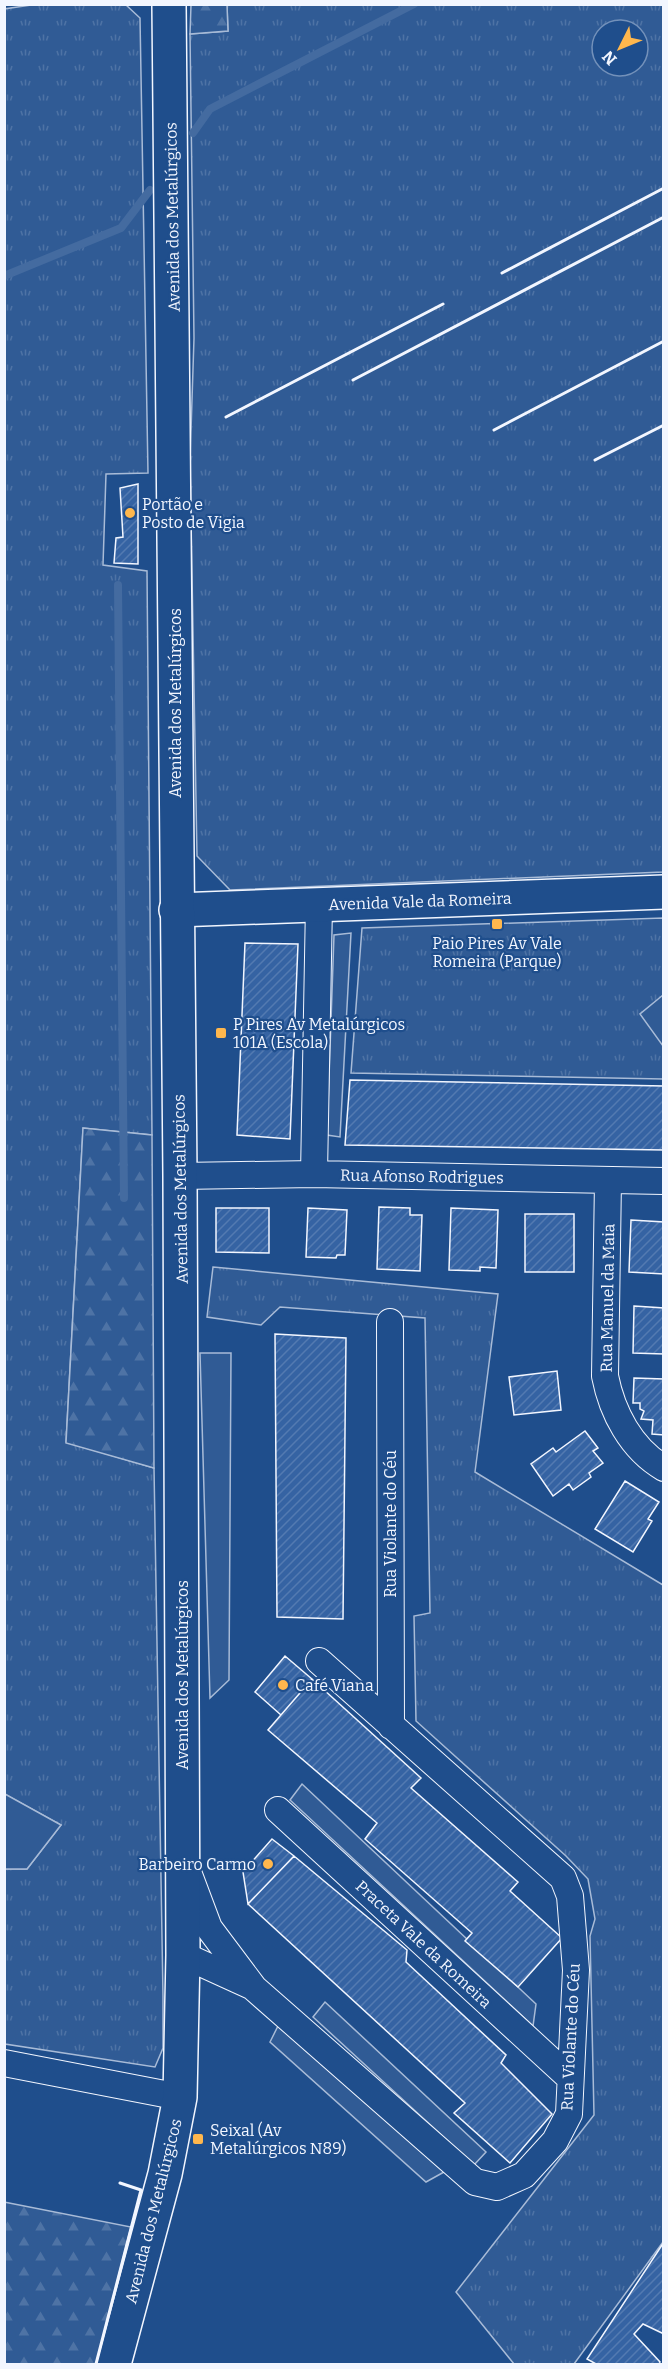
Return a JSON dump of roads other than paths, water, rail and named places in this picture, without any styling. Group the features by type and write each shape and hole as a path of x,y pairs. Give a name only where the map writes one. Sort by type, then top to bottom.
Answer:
{"main road":[{"name":"Avenida dos Metalúrgicos","path":"114,2364 165,2174 180,2097 183,1858 180,1176 176,910 173,215 169,4"},
{"name":"Avenida Vale da Romeira","path":"176,910 663,892"}],"street":[{"path":"314,1174 319,904"},
{"name":"Rua Afonso Rodrigues","path":"180,1176 314,1174 663,1181"},
{"name":"Rua Manuel da Maia","path":"608,1180 605,1376 609,1394 621,1422 653,1462 663,1468"},
{"name":"Rua Violante do Céu","path":"390,1322 391,1726"},
{"name":"Rua Violante do Céu","path":"183,1858 209,1928 254,1988 476,2182 497,2187 524,2175 555,2141 568,2114 576,1970 570,1896 563,1878 319,1661"},
{"name":"Praceta Vale da Romeira","path":"278,1810 570,2078"},
{"name":"Rua Violante do Céu","path":"183,1955 254,1988"},
{"path":"4,2063 180,2097"}],"waterway":[{"path":"193,133 210,109 414,4"},
{"path":"4,276 121,228 150,190"},
{"path":"118,585 124,1198"}],"place":[{"name":"Portão e Posto de Vigia","path":"130,513"},
{"name":"Paio Pires Av Vale Romeira (Parque)","path":"497,924"},
{"name":"P Pires Av Metalúrgicos 101A (Escola)","path":"221,1033"},
{"name":"Café Viana","path":"283,1685"},
{"name":"Barbeiro Carmo","path":"268,1864"},
{"name":"Seixal (Av Metalúrgicos N89)","path":"198,2139"}]}
